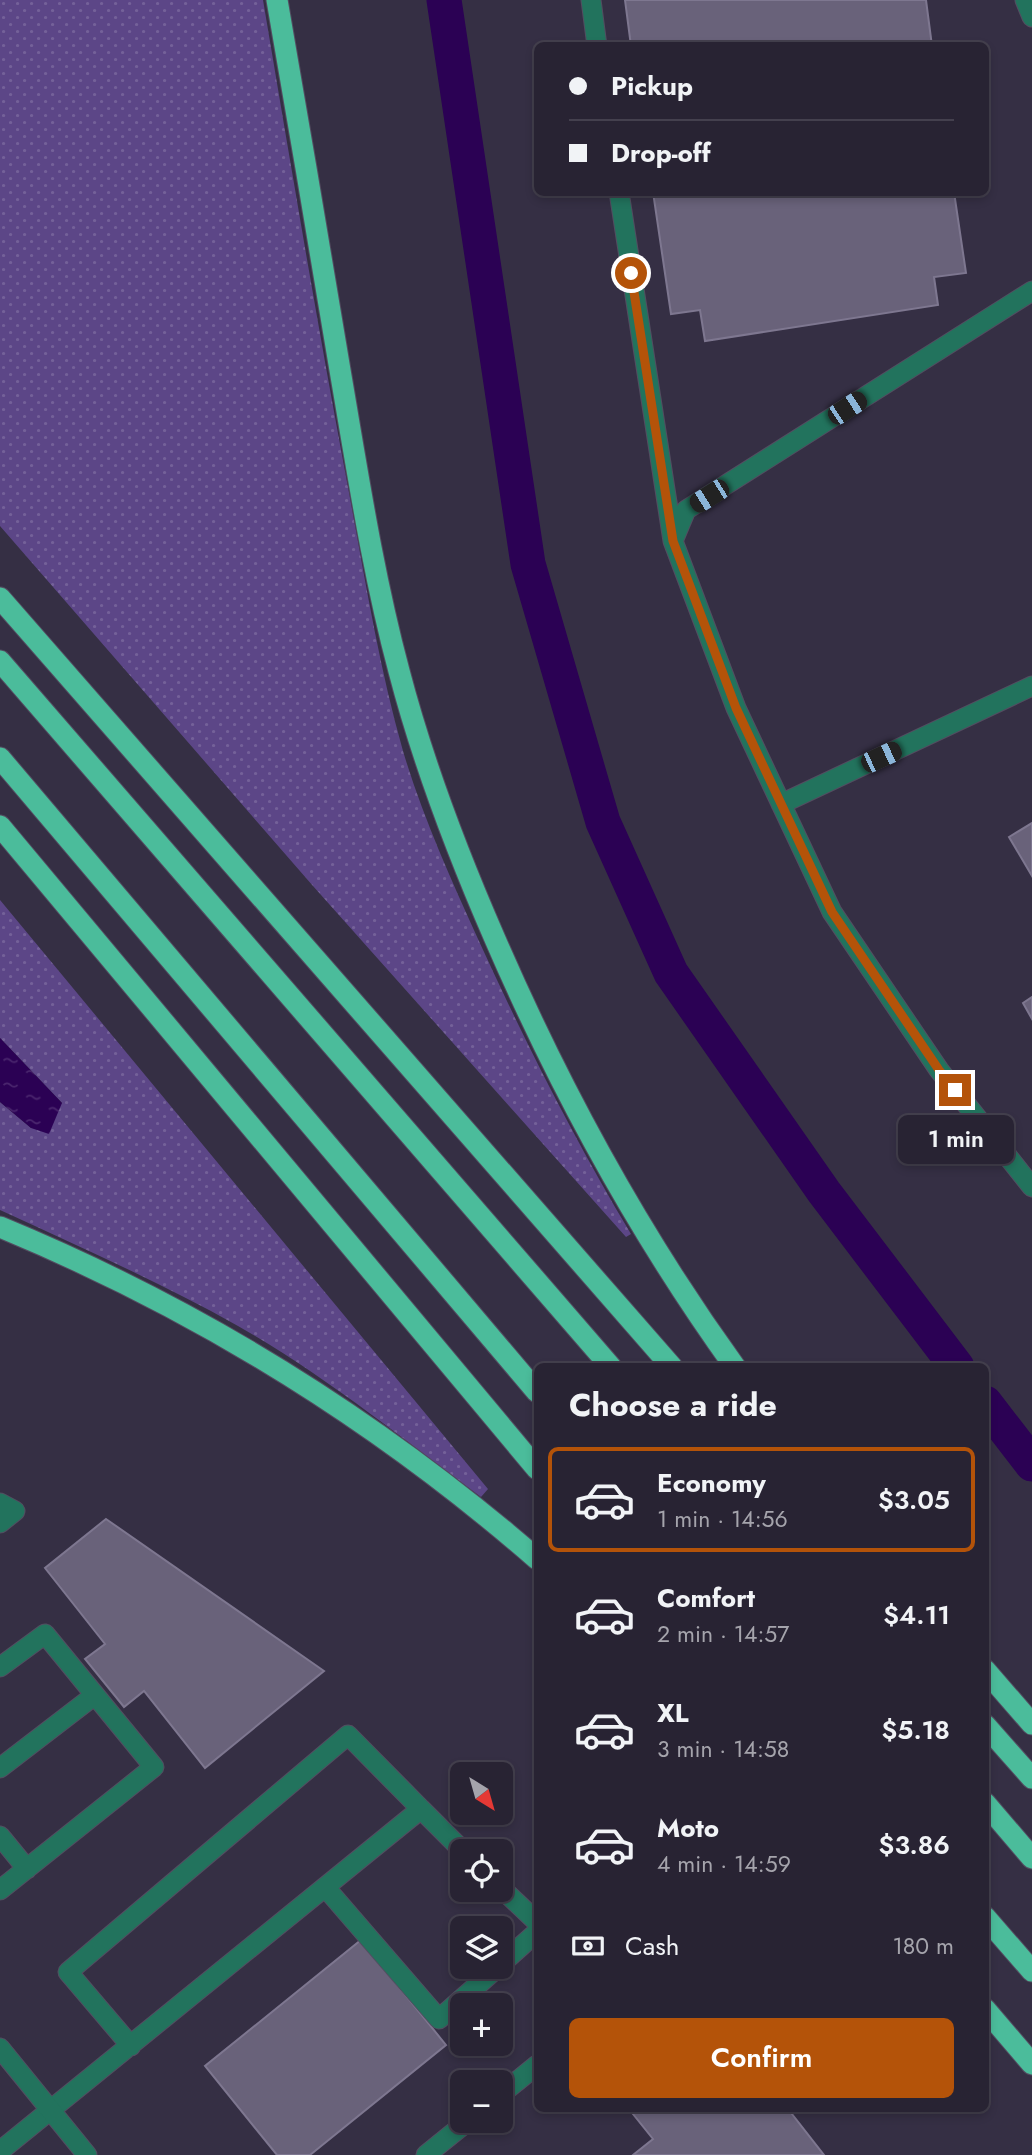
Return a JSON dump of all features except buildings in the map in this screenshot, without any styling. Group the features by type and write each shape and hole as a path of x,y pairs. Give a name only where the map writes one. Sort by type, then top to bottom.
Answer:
{"highway":[{"path":"278,0 373,557 399,673 432,778 488,921 551,1061 615,1180 732,1363"},
{"path":"0,598 669,1363"},
{"path":"0,661 608,1363"},
{"path":"0,758 534,1388"},
{"path":"0,826 534,1465"},
{"path":"0,1227 90,1267 172,1308 311,1388 442,1481 534,1557"},
{"path":"989,1675 1032,1724"},
{"path":"989,1730 1032,1778"},
{"path":"989,1808 1032,1858"},
{"path":"989,1922 1032,1971"},
{"path":"989,2014 1032,2064"}],"street":[{"path":"591,0 596,42"},
{"path":"1025,0 1032,17"},
{"path":"620,196 673,541 736,708 832,912 939,1070 1032,1187"},
{"path":"673,541 686,510 1032,291"},
{"path":"781,804 1032,686"},
{"path":"0,1503 15,1511 0,1523"},
{"path":"0,1667 45,1634 154,1767 0,1890"},
{"path":"0,1768 95,1695"},
{"path":"131,2046 68,1972 348,1735 451,1839"},
{"path":"0,2151 421,1809"},
{"path":"0,1836 27,1869"},
{"path":"325,1888 439,2019 484,1979"},
{"path":"513,1899 534,1919"},
{"path":"513,1953 534,1935"},
{"path":"0,2048 87,2155"},
{"path":"513,2084 534,2067"},
{"path":"426,2155 453,2133"}],"shaded area":[{"path":"0,0 263,0 314,302 366,583 386,684 403,751 428,822 478,939 550,1089 631,1234 626,1237 313,886 0,526"},
{"path":"0,900 488,1489 481,1497 362,1408 270,1345 180,1295 0,1210 0,1102 31,1128 62,1103 0,1038"}],"water":[{"path":"0,1038 62,1103 49,1134 31,1128 0,1102"}],"waterway":[{"path":"444,0 528,564 603,822 671,973 824,1192 954,1363"},
{"path":"989,1408 1032,1464"}],"route":[{"path":"631,273 673,541 736,708 832,912 955,1090"}]}
